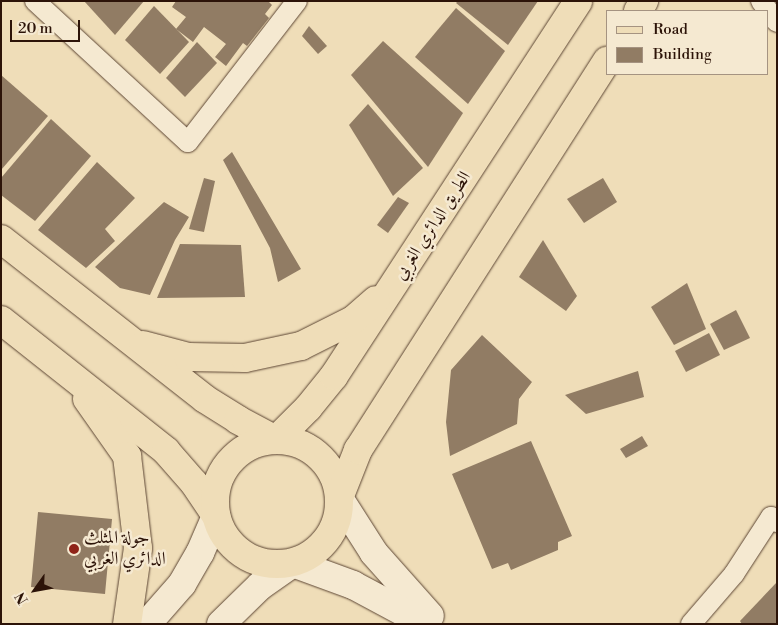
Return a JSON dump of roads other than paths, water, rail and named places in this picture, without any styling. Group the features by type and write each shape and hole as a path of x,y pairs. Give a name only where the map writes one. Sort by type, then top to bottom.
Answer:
{"main road":[{"name":"الطريق الدائري الغربي","path":"276,440 308,408 334,376 397,283 578,1"},
{"path":"220,624 260,586 292,563 312,554 328,539 337,519 339,498 358,450 606,62"},
{"path":"1,239 205,399 238,420 276,440"},
{"path":"132,342 188,357 245,358 301,346 353,320 397,283"},
{"path":"1,320 166,451 194,483 216,516 224,535 237,550 253,560 273,565 292,563 353,585 426,624"},
{"path":"71,375 127,456 138,548 127,624"},
{"path":"147,624 182,584 200,553 216,516 215,498 219,480 228,463 258,443 276,440 295,442 312,451 325,464 335,479 339,498 374,553 417,603 438,624"}],"street":[{"path":"35,1 188,142 297,1"},
{"path":"768,10 777,22"},
{"path":"691,624 734,574 771,517 777,522"}],"place":[{"name":"جولة المثلث الدائري الغربي","path":"74,549"}]}
